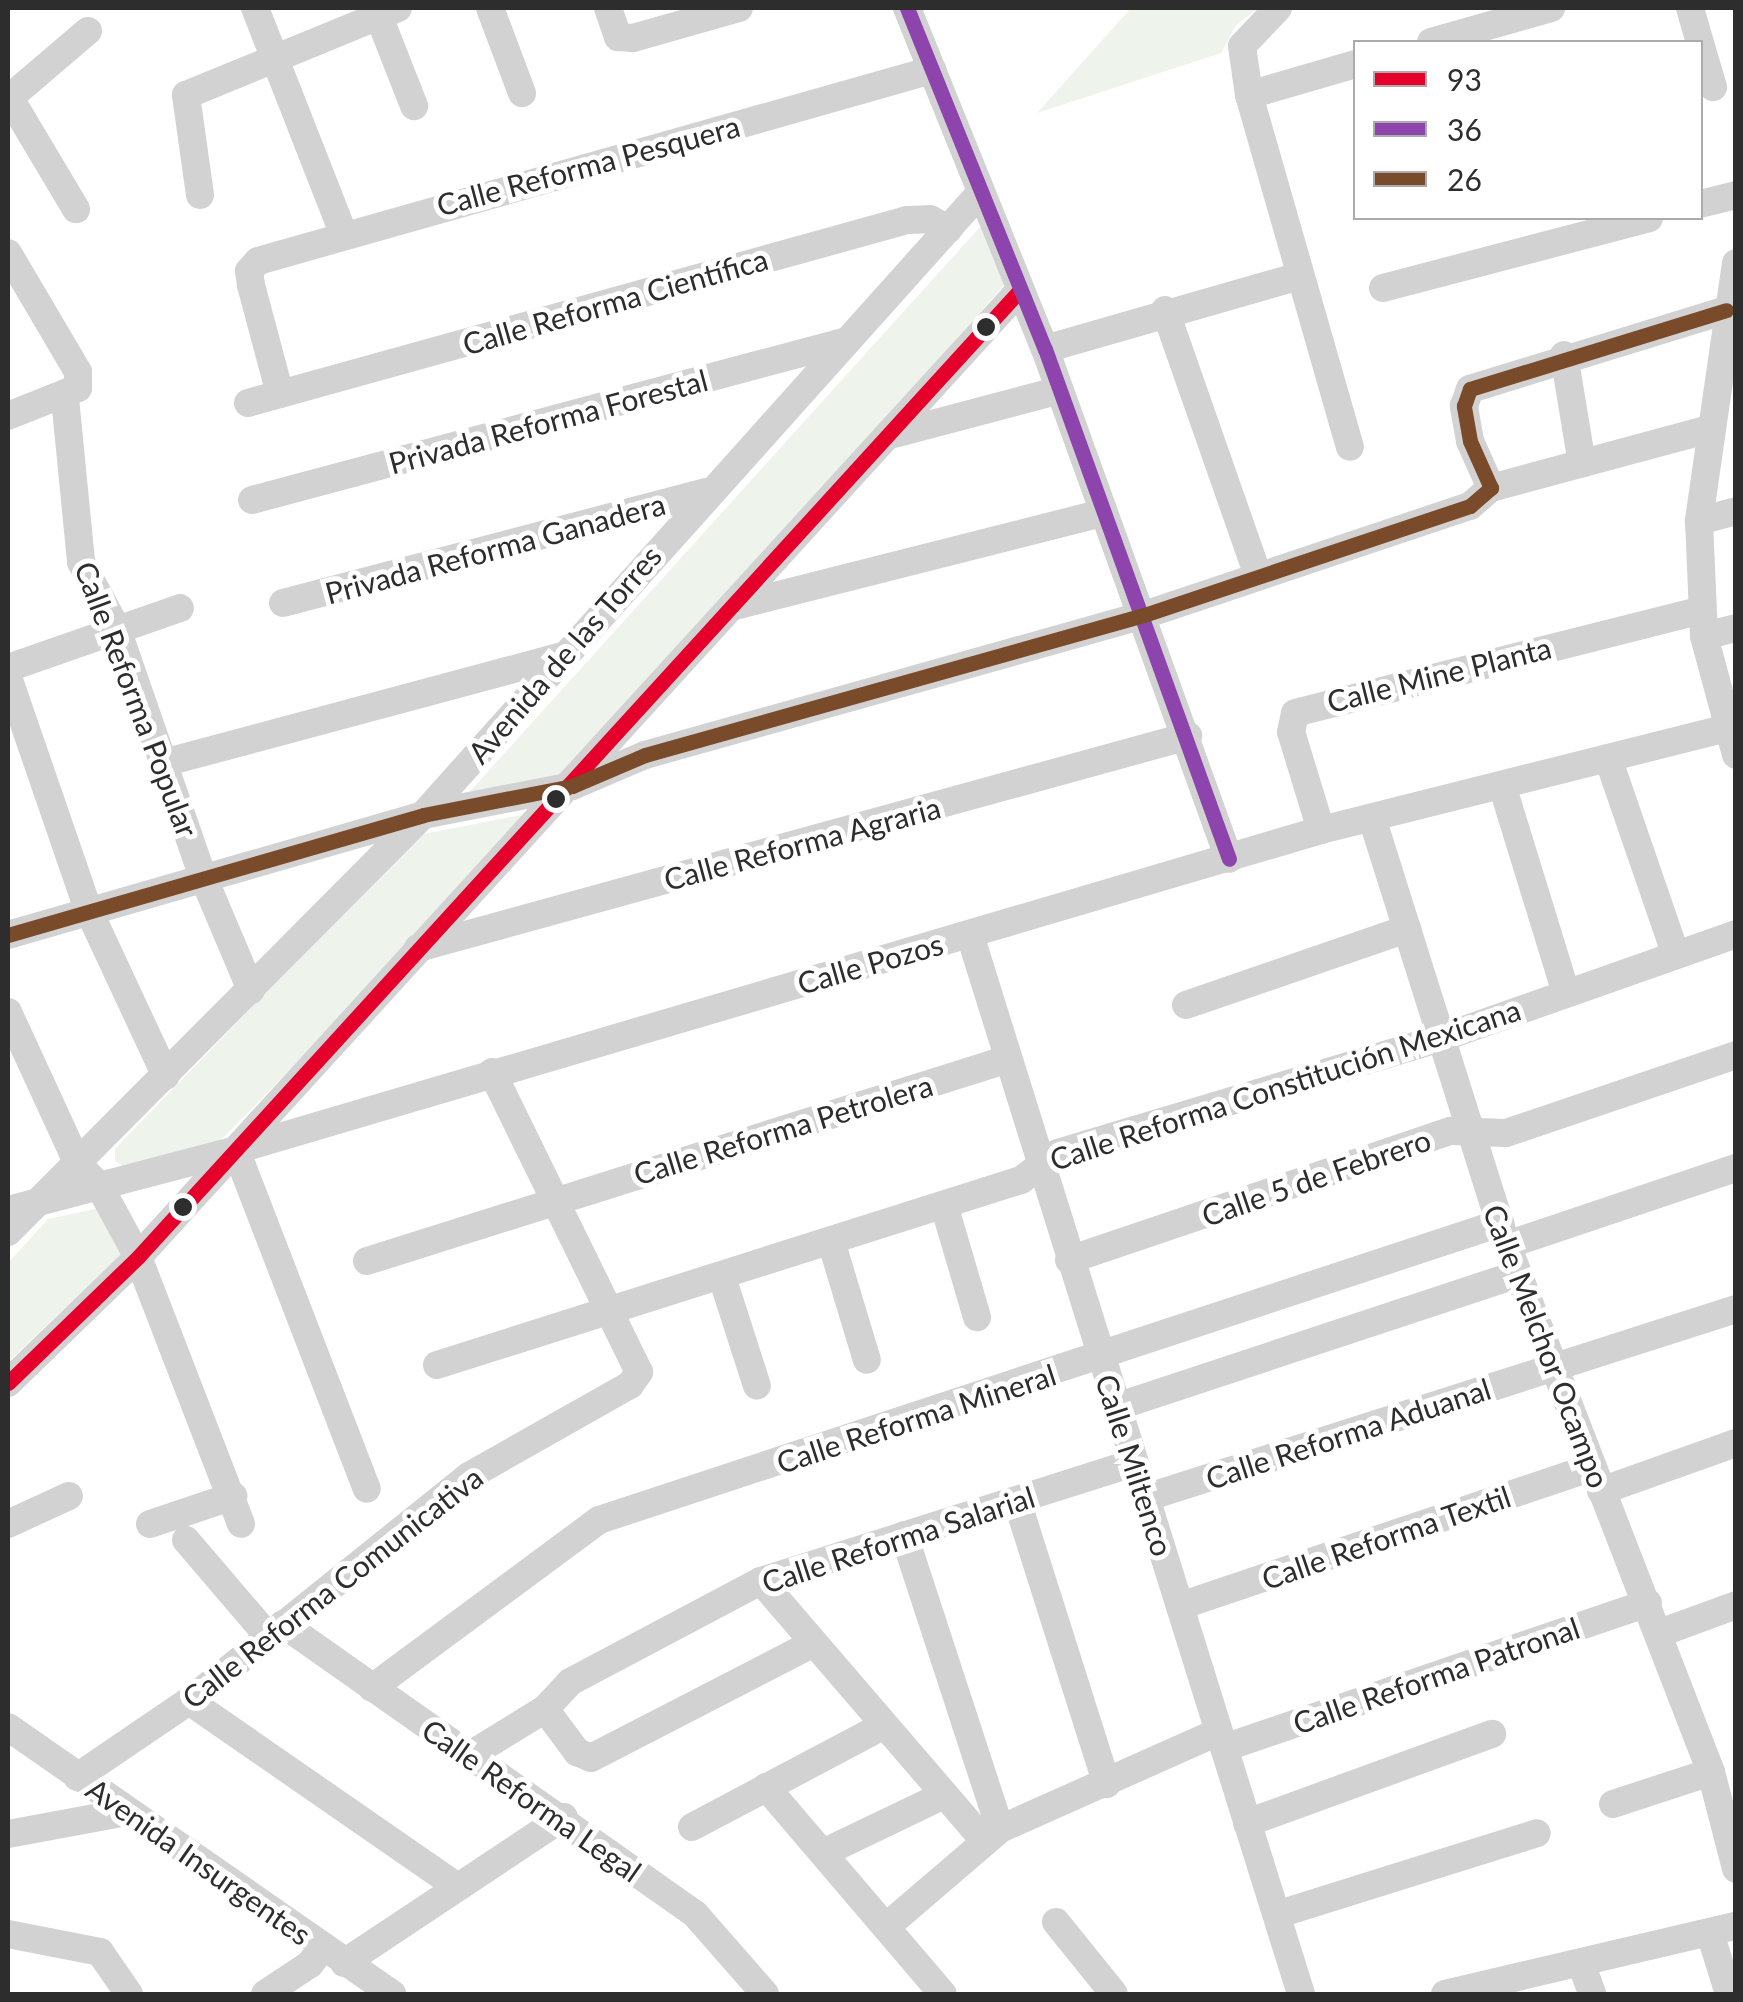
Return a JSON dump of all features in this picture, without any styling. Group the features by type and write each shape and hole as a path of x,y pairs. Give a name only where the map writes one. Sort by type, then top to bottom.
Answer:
{"street":[{"path":"255,8 343,233"},
{"path":"490,8 522,93"},
{"path":"608,8 618,38 633,38 739,8"},
{"path":"907,8 1044,349 1188,736 1229,858"},
{"path":"1278,8 1242,46 1249,95 1350,448"},
{"path":"1437,40 1551,8"},
{"path":"1690,8 1699,40"},
{"path":"200,195 186,95 388,11 414,106"},
{"path":"76,209 8,98 88,31"},
{"path":"1703,51 1716,86"},
{"path":"1249,95 1353,65"},
{"name":"Calle Reforma Pesquera","path":"280,394 249,271 258,261 343,233 932,70"},
{"name":"Avenida de las Torres","path":"8,1232 20,1207 78,1164 423,815 707,492 981,192"},
{"path":"1703,203 1736,195"},
{"name":"Calle Reforma Científica","path":"248,403 906,220 930,219 948,229"},
{"path":"1384,288 1642,220"},
{"name":"Calle Reforma Popular","path":"8,253 78,372 78,388 64,398 81,562 117,628 167,762 202,874 251,990"},
{"path":"1732,737 1703,623 1699,521 1720,412 1726,310 1734,275"},
{"path":"1044,349 1165,310 1299,276"},
{"path":"8,1383 138,1256 415,949 572,786 1020,290"},
{"path":"1165,310 1258,576"},
{"path":"1480,497 1464,406 1470,388 1564,355 1726,310"},
{"name":"Privada Reforma Forestal","path":"252,500 843,342"},
{"path":"1564,355 1582,464"},
{"path":"891,434 1057,392"},
{"path":"8,416 64,398"},
{"path":"8,935 202,874 423,815 572,786 645,755 1144,615 1582,464 1720,412"},
{"name":"Privada Reforma Ganadera","path":"284,603 707,492"},
{"path":"1699,521 1736,511"},
{"path":"731,607 1102,513"},
{"path":"8,668 180,608"},
{"path":"1703,623 1736,628"},
{"name":"Calle Mine Planta","path":"1321,830 1291,732 1295,713 1703,623"},
{"path":"167,762 562,656"},
{"path":"8,677 88,909 166,1076"},
{"name":"Calle Reforma Agraria","path":"415,949 1188,736"},
{"name":"Calle Pozos","path":"20,1207 236,1150 1321,830 1608,758 1732,737"},
{"path":"1608,758 1676,955"},
{"path":"1502,785 1566,993"},
{"name":"Calle Melchor Ocampo","path":"1372,818 1517,1274 1551,1369 1660,1633 1711,1772 1736,1869"},
{"path":"1186,1006 1407,929"},
{"name":"Calle Reforma Constitución Mexicana","path":"437,1366 1021,1180 1039,1162 1444,1037 1736,934"},
{"name":"Calle Miltenco","path":"970,935 1301,1994"},
{"path":"8,1012 21,1081 78,1164 100,1187 138,1256 241,1524"},
{"name":"Calle 5 de Febrero","path":"1069,1260 1452,1132 1506,1134 1736,1055"},
{"name":"Calle Reforma Petrolera","path":"368,1261 1008,1059"},
{"path":"492,1072 610,1310"},
{"path":"236,1150 366,1489"},
{"name":"Calle Reforma Mineral","path":"372,1688 599,1520 1100,1357 1736,1168"},
{"path":"944,1205 977,1317"},
{"path":"831,1240 867,1360"},
{"path":"1116,1406 1517,1274"},
{"path":"722,1277 756,1386"},
{"name":"Calle Reforma Aduanal","path":"1145,1498 1736,1309"},
{"name":"Calle Reforma Comunicativa","path":"77,1776 189,1701 469,1476 630,1384 639,1372 610,1310"},
{"path":"1597,1479 1736,1443"},
{"name":"Calle Reforma Salarial","path":"467,1757 545,1709 570,1682 761,1581 1133,1463"},
{"name":"Calle Reforma Textil","path":"1180,1606 1597,1479"},
{"path":"8,1524 70,1496"},
{"path":"150,1524 233,1496"},
{"path":"1017,1502 1107,1784"},
{"path":"904,1535 992,1835"},
{"name":"Calle Reforma Legal","path":"186,1540 275,1630 372,1688 467,1757 564,1817 695,1914 766,1994"},
{"path":"761,1581 942,1796 992,1835"},
{"name":"Calle Reforma Patronal","path":"886,1926 992,1835 1107,1784 1221,1740 1648,1603"},
{"path":"1660,1633 1736,1605"},
{"path":"545,1709 577,1752 591,1758 812,1644"},
{"path":"189,1701 456,1886"},
{"path":"692,1827 883,1726"},
{"name":"Avenida Insurgentes","path":"8,1727 392,1994"},
{"path":"1247,1823 1492,1734"},
{"path":"1612,1804 1711,1772"},
{"path":"766,1787 943,1994"},
{"path":"822,1853 942,1796"},
{"path":"8,1834 127,1812"},
{"path":"265,1994 310,1964 334,1955 456,1886 564,1817"},
{"path":"1279,1914 1536,1833"},
{"path":"1056,1922 1114,1994"},
{"path":"1457,1993 1723,1930 1729,1994"},
{"path":"8,1934 100,1952 129,1994"},
{"path":"1581,1963 1592,1994"}],"shaded area":[{"path":"1131,8 1258,8 1236,25 1221,53 1037,113"},
{"path":"980,227 1004,285 571,777 464,798"},
{"path":"543,811 217,1144 124,1167 115,1161 115,1149 418,835"},
{"path":"100,1208 123,1252 8,1362 8,1263 48,1219"}],"transit line":[{"name":"36","path":"907,8 1045,349 1229,859"},
{"name":"93","path":"8,1383 138,1257 1020,290"},
{"name":"26","path":"8,935 423,815 572,786 645,755 1144,615 1470,506 1491,488 1470,441 1464,406 1470,389 1726,310"}]}
